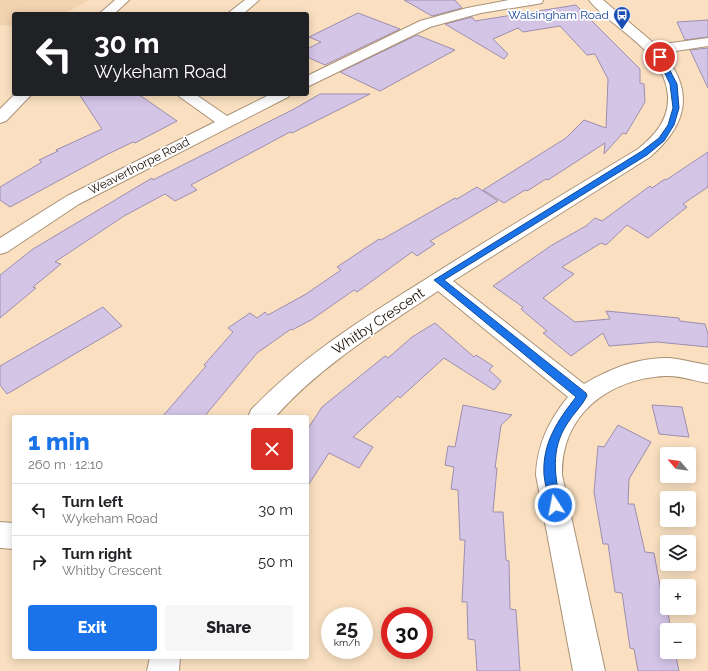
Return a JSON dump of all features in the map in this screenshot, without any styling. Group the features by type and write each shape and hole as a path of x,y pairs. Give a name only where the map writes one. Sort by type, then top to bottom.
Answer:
{"street":[{"path":"108,12 123,0"},
{"path":"237,12 253,0"},
{"path":"309,81 425,24 490,3 537,0"},
{"name":"Whitby Crescent","path":"262,415 298,379 358,333 438,280 644,153 661,139 671,125 676,108 675,95 670,75 660,57 653,50 595,0"},
{"path":"653,50 708,42"},
{"path":"0,118 22,96"},
{"path":"189,96 226,122"},
{"name":"Weaverthorpe Road","path":"0,246 73,200 279,96"},
{"path":"438,280 583,396"},
{"path":"589,671 549,475 550,457 555,438 562,422 583,396 608,380 650,368 668,367 708,374"},
{"path":"0,535 12,536"},
{"path":"163,671 165,659"}],"shaded area":[{"path":"0,0 89,0 68,12 12,12 12,26 0,25"}],"building":[{"path":"404,0 455,0 462,8 432,16"},
{"path":"576,5 640,69 640,83 644,84 645,102 626,134 623,133 604,154 605,143 548,180 546,179 504,203 483,190 566,138 584,120 606,128 608,79 595,54 587,55 560,26 523,32 518,28 493,39 508,54 504,59 445,24 472,17 475,21"},
{"path":"358,13 400,29 325,65 309,58 309,48 321,42 309,37"},
{"path":"708,20 708,37 685,40 677,22"},
{"path":"417,35 455,50 380,91 340,72"},
{"path":"708,48 708,88 690,50"},
{"path":"320,94 370,94 292,133 290,132 191,185 197,190 175,201 165,194 124,216 55,262 61,264 33,287 36,288 0,318 0,275 33,249 152,178 153,180 294,109"},
{"path":"80,96 141,96 177,121 135,143 133,142 108,154 10,207 0,200 0,187 42,162 39,160 58,151 56,150 102,129"},
{"path":"708,152 708,187 683,204 687,207 648,238 627,225 606,245 601,243 562,267 574,274 543,298 575,322 610,319 606,311 679,318 680,321 705,324 708,334 708,347 657,342 609,346 603,333 571,356 543,333 547,331 521,309 523,307 493,286 552,245 586,226 595,218 602,221 650,186 652,188 665,179 666,180"},
{"path":"477,187 498,201 430,241 435,244 417,256 412,252 357,292 354,290 311,320 292,330 291,329 257,353 206,415 164,415 233,332 228,328 250,313 257,318 265,312 268,315 306,294 341,270 337,267 379,239 381,240 455,198 457,199"},
{"path":"103,307 122,326 7,394 0,385 0,366"},
{"path":"435,323 474,357 476,355 493,366 489,370 501,381 494,390 444,358 400,398 398,396 353,437 373,447 359,468 329,453 309,484 309,427 322,407 385,356 388,358 412,337"},
{"path":"463,405 512,415 501,425 495,468 497,468 493,512 503,512 506,560 509,561 510,609 516,610 520,671 477,671 475,640 468,639 467,602 462,602 465,540 460,540 458,490 451,489 454,467 445,465 448,446 455,447"},
{"path":"652,405 682,407 689,437 659,434"},
{"path":"618,425 651,442 629,479 628,504 634,504 645,552 654,553 660,586 660,615 668,615 670,623 660,623 660,659 676,659 679,671 638,671 634,649 630,648 622,593 615,592 608,544 603,544 594,492 598,446 604,447"}],"place":[{"name":"Walsingham Road","path":"622,30"}],"route":[{"path":"555,505 549,475 550,457 555,438 562,422 583,396 438,280 644,153 661,139 671,125 676,108 673,84 666,66 660,57"}]}
